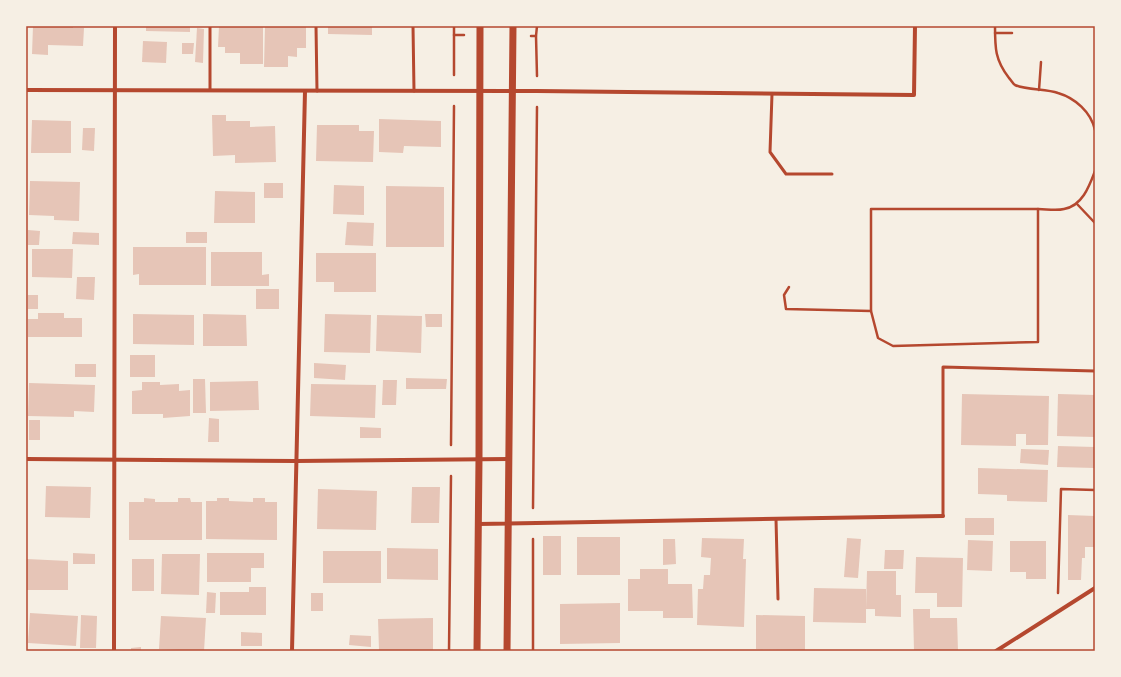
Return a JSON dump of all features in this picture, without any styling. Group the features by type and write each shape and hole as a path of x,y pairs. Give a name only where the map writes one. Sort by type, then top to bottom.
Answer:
{"street":[{"path":"114,651 115,26"},
{"path":"477,651 480,26"},
{"path":"507,651 513,26"},
{"path":"26,90 537,91 914,95 915,26"},
{"path":"292,651 305,90"},
{"path":"26,459 296,461 509,459"},
{"path":"478,524 944,516"},
{"path":"996,651 1095,588"}],"lane":[{"path":"210,26 210,90"},
{"path":"316,26 317,91"},
{"path":"413,26 414,91"},
{"path":"772,94 770,152 786,174 832,174"},
{"path":"944,516 943,367 1095,371"},
{"path":"776,519 778,599"}],"path":[{"path":"449,651 454,26"},
{"path":"533,651 537,91 536,26"},
{"path":"995,26 995,49 1000,67 1014,85 1058,93 1080,104 1093,122 1095,130"},
{"path":"995,32 1012,33"},
{"path":"454,35 480,36"},
{"path":"513,36 536,36"},
{"path":"1039,90 1041,62"},
{"path":"1038,209 1038,342 893,346 878,338 871,311 871,209 1038,209 1063,210 1077,204 1088,188 1095,171"},
{"path":"1077,204 1095,223"},
{"path":"789,287 784,295 786,309 871,311"},
{"path":"1058,611 1061,489 1095,490"}],"building":[{"path":"33,26 73,26 73,28 84,28 83,46 48,45 48,55 32,54"},
{"path":"146,26 190,26 190,32 146,31"},
{"path":"219,26 263,26 263,64 240,64 240,53 225,53 225,47 218,47"},
{"path":"265,26 306,27 306,48 297,48 297,57 288,56 288,67 264,67"},
{"path":"328,26 372,26 372,35 328,34"},
{"path":"197,28 204,29 203,63 195,62"},
{"path":"143,41 167,42 166,63 142,62"},
{"path":"182,43 194,43 193,54 182,54"},
{"path":"212,115 226,115 226,121 250,121 250,127 275,126 276,162 235,163 235,155 213,156"},
{"path":"379,119 441,121 441,147 404,146 403,153 379,152"},
{"path":"32,120 71,121 71,153 31,153"},
{"path":"317,125 359,125 359,131 374,131 373,162 316,161"},
{"path":"83,128 95,128 94,151 82,150"},
{"path":"30,181 80,182 79,221 54,220 54,216 29,215"},
{"path":"264,183 283,183 283,198 264,198"},
{"path":"334,185 364,186 364,215 333,214"},
{"path":"386,186 444,187 444,247 386,247"},
{"path":"215,191 255,192 255,223 214,223"},
{"path":"347,222 374,223 373,246 345,245"},
{"path":"28,230 40,231 39,245 28,245"},
{"path":"73,232 99,233 99,245 72,244"},
{"path":"186,232 207,232 207,243 186,243"},
{"path":"133,247 206,247 206,285 139,285 139,274 133,275"},
{"path":"32,249 73,249 72,278 32,277"},
{"path":"211,252 262,252 262,275 269,274 269,286 211,286"},
{"path":"316,253 376,253 376,292 334,292 334,282 316,282"},
{"path":"77,277 95,277 94,300 76,299"},
{"path":"256,289 279,289 279,309 256,309"},
{"path":"28,295 38,295 38,309 28,309"},
{"path":"38,313 64,313 64,318 82,318 82,337 28,337 28,319 38,319"},
{"path":"133,314 194,315 194,345 133,344"},
{"path":"203,314 246,315 247,346 203,346"},
{"path":"325,314 371,315 370,353 324,352"},
{"path":"425,314 442,314 442,327 426,327"},
{"path":"377,315 422,316 421,353 376,351"},
{"path":"130,355 155,355 155,377 130,377"},
{"path":"314,363 346,365 345,380 314,378"},
{"path":"75,364 96,364 96,377 75,377"},
{"path":"406,378 447,379 446,389 406,389"},
{"path":"193,379 205,379 206,413 193,413"},
{"path":"383,380 397,380 396,405 382,405"},
{"path":"258,381 259,410 210,411 210,382"},
{"path":"142,382 160,382 160,385 179,384 179,391 190,390 190,416 163,418 163,414 132,414 132,391 142,390"},
{"path":"29,383 95,385 94,412 74,411 74,417 28,416"},
{"path":"311,384 376,385 375,418 310,416"},
{"path":"962,394 1049,396 1048,445 1026,445 1026,434 1016,434 1016,446 961,445"},
{"path":"1058,394 1095,395 1095,437 1057,436"},
{"path":"209,418 219,419 219,442 208,442"},
{"path":"29,420 40,420 40,440 29,440"},
{"path":"360,427 381,428 381,438 360,438"},
{"path":"1058,446 1095,447 1095,468 1057,467"},
{"path":"1021,449 1049,450 1048,465 1020,463"},
{"path":"978,468 1048,470 1047,502 1007,501 1007,495 978,494"},
{"path":"46,486 91,487 90,518 45,517"},
{"path":"412,487 440,487 439,523 411,523"},
{"path":"318,489 377,491 376,530 317,529"},
{"path":"144,498 155,499 155,502 178,502 178,498 190,498 191,502 202,502 202,540 129,540 129,502 144,502"},
{"path":"217,498 229,498 229,501 253,502 253,498 265,498 265,502 277,502 277,540 206,539 206,501 217,501"},
{"path":"1068,515 1095,516 1095,547 1085,547 1085,558 1082,558 1081,580 1068,580"},
{"path":"965,518 994,518 994,535 965,535"},
{"path":"543,536 561,536 561,575 543,575"},
{"path":"577,537 620,537 620,575 577,575"},
{"path":"702,538 744,539 743,559 746,559 744,627 697,625 698,589 703,589 704,575 710,575 711,558 701,557"},
{"path":"847,538 861,539 858,578 844,577"},
{"path":"663,539 675,539 676,564 663,565"},
{"path":"968,540 993,541 992,571 967,570"},
{"path":"1010,541 1046,541 1046,579 1026,579 1026,572 1010,572"},
{"path":"387,548 438,549 438,580 387,579"},
{"path":"885,550 904,550 903,569 884,569"},
{"path":"323,551 381,551 381,583 323,583"},
{"path":"73,553 95,554 95,564 73,564"},
{"path":"207,553 264,553 264,568 251,568 251,582 207,582"},
{"path":"162,554 200,554 199,595 161,594"},
{"path":"916,557 963,558 962,607 937,607 937,593 915,593"},
{"path":"27,559 68,561 68,590 27,590"},
{"path":"132,559 154,559 154,591 132,591"},
{"path":"640,569 668,569 668,584 692,584 693,618 663,618 663,611 628,611 628,579 640,579"},
{"path":"867,571 896,571 896,595 901,595 901,617 875,616 875,609 866,609"},
{"path":"249,587 266,587 266,615 220,615 220,592 249,592"},
{"path":"814,588 866,589 866,623 813,622"},
{"path":"207,592 216,593 215,613 206,613"},
{"path":"311,593 323,593 323,611 311,611"},
{"path":"620,603 620,643 560,644 560,604"},
{"path":"913,609 930,609 930,618 957,618 958,651 914,651"},
{"path":"30,613 78,616 76,646 28,643"},
{"path":"81,615 97,616 96,648 80,648"},
{"path":"756,615 805,616 805,650 756,649"},
{"path":"161,616 206,618 204,651 159,649"},
{"path":"433,618 433,651 379,651 378,619"},
{"path":"241,632 262,633 262,646 241,646"},
{"path":"350,635 371,636 371,647 349,645"},
{"path":"141,647 141,651 131,651 131,648"}]}
